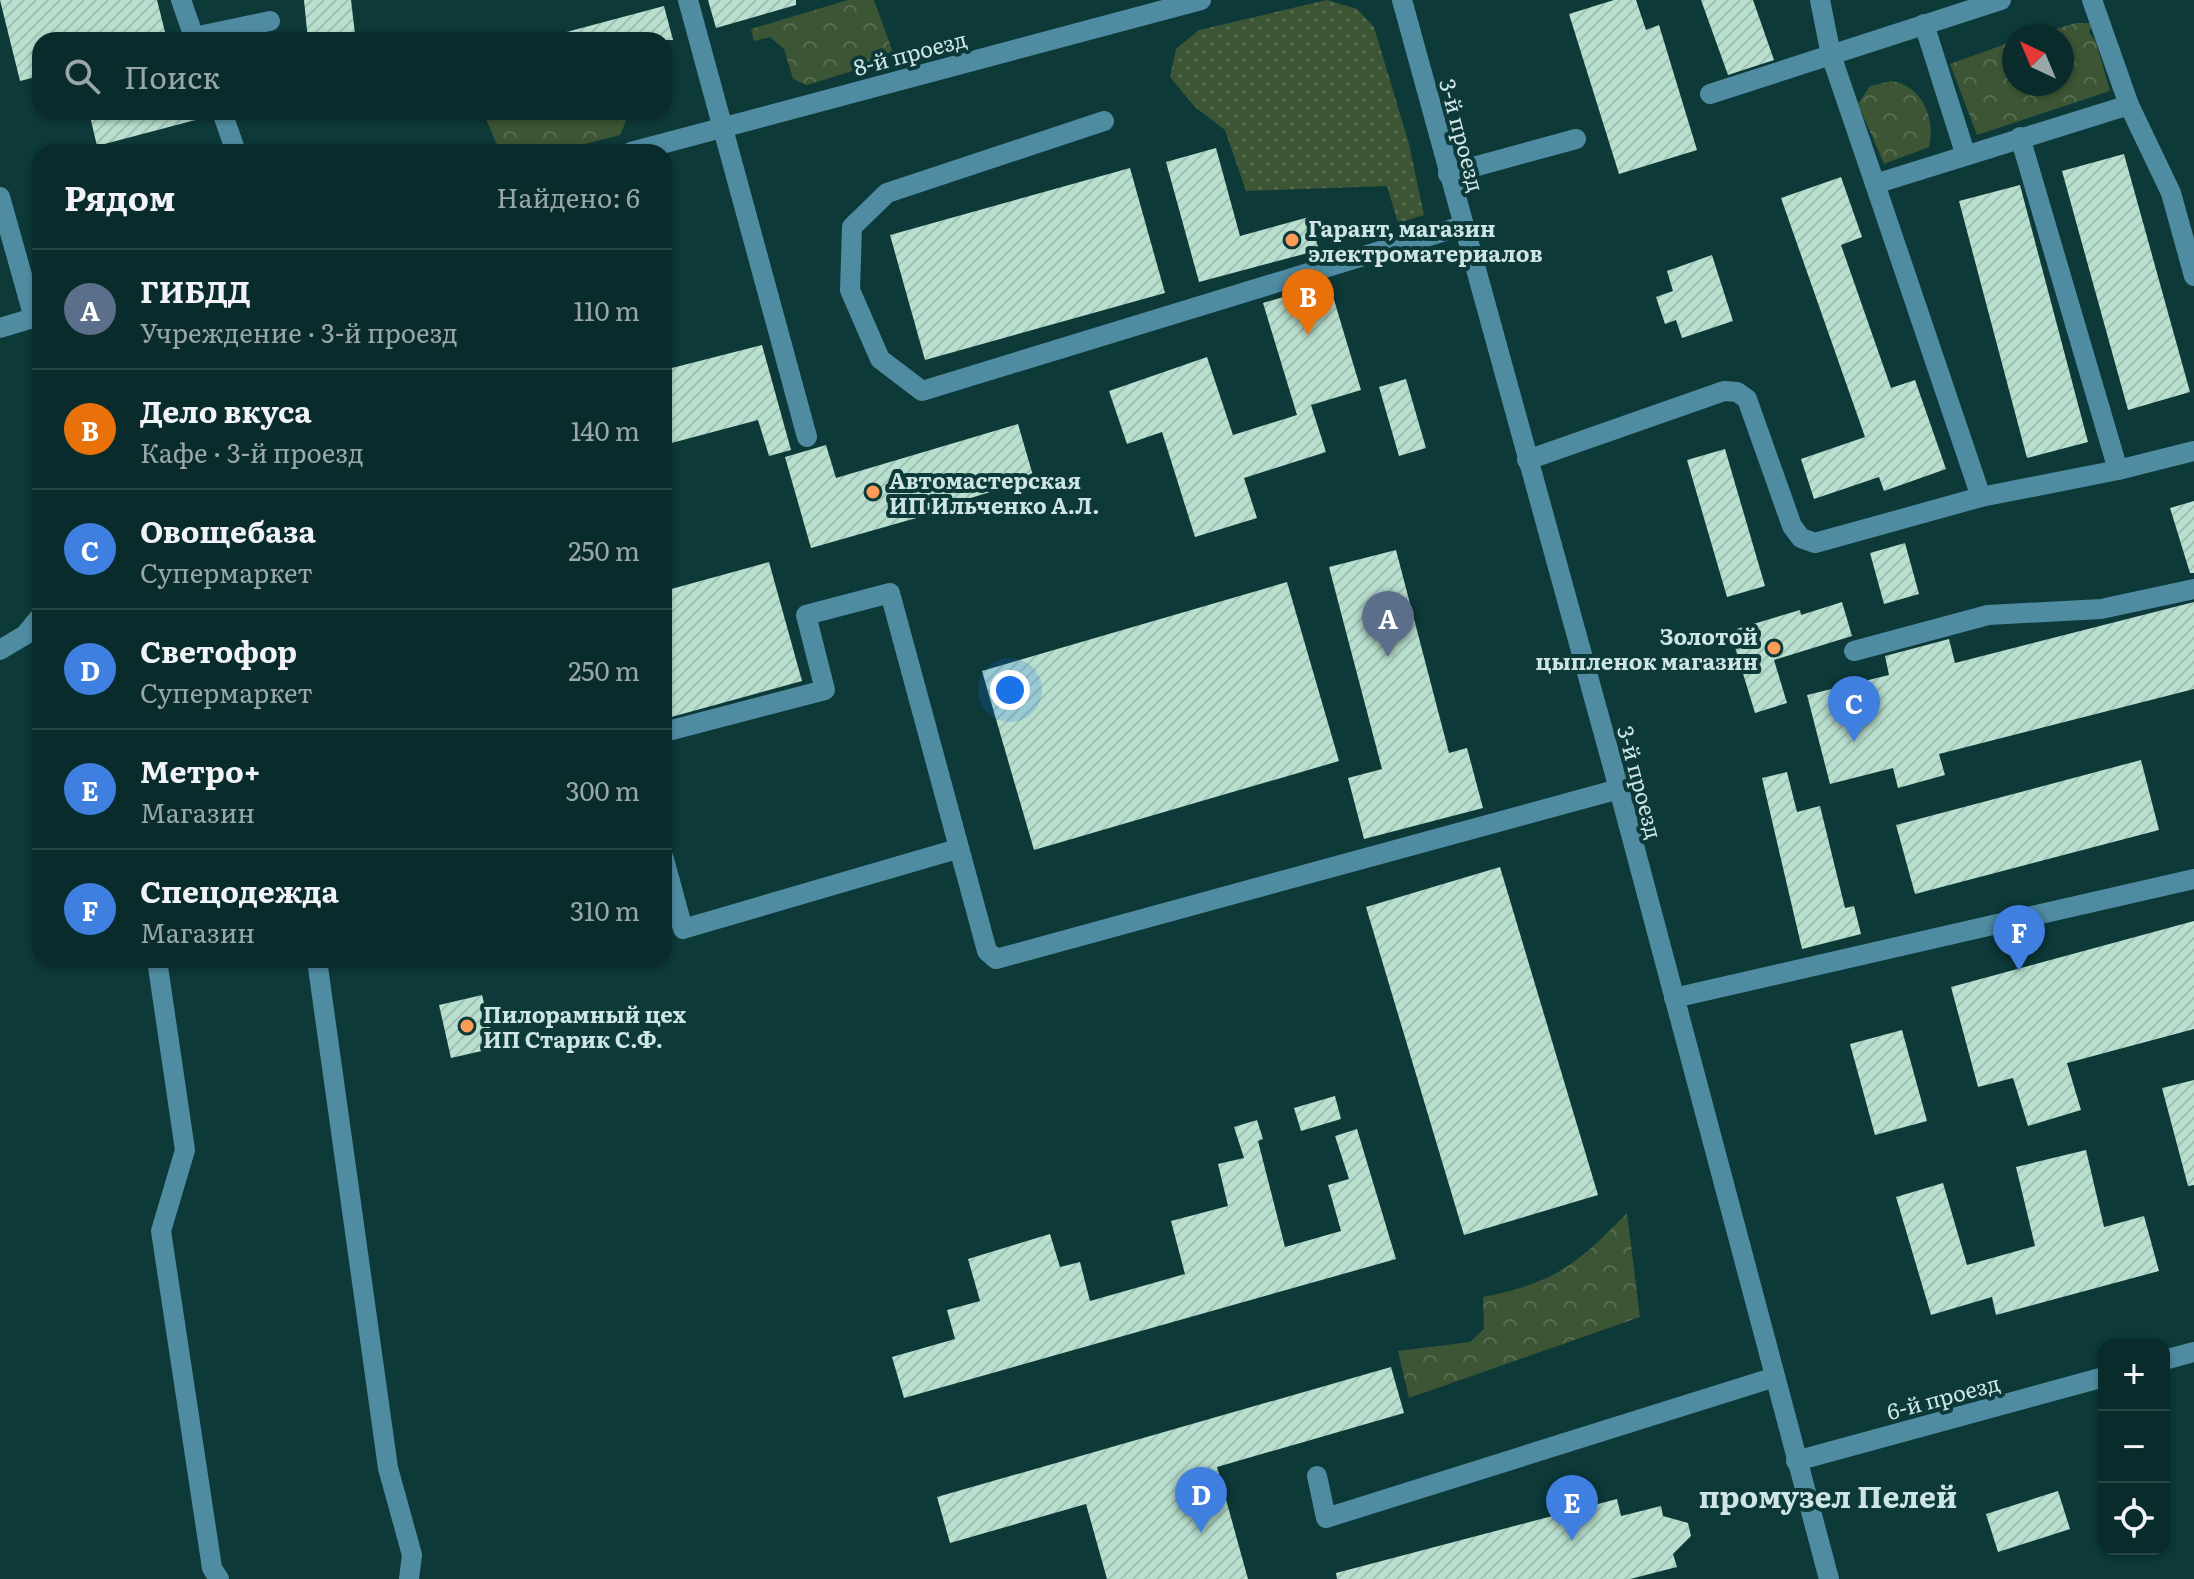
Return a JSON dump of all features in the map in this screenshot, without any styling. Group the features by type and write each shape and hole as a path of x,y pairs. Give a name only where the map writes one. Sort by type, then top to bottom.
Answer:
{"street":[{"path":"181,0 193,32"},
{"path":"688,0 807,437"},
{"name":"8-й проезд","path":"660,144 1201,0"},
{"name":"3-й проезд","path":"1402,0 1619,789 1772,1378 1829,1579"},
{"path":"1820,0 1831,55 1981,497"},
{"path":"1710,94 2001,0"},
{"path":"2092,0 2129,105 2171,193 2194,276"},
{"path":"221,32 270,21"},
{"path":"1924,24 1965,153"},
{"path":"1875,184 1965,153 2129,105"},
{"path":"225,120 233,144"},
{"path":"1104,121 887,193 852,227 850,290 880,359 922,391 1462,226"},
{"path":"2020,137 2118,470"},
{"path":"1448,174 1576,139"},
{"path":"0,197 32,301"},
{"path":"0,328 32,318"},
{"path":"1527,460 1724,391 1737,392 1747,399 1792,526 1801,538 1815,543 1981,497 2118,470 2194,451"},
{"path":"1854,651 1988,615 2101,609 2194,589"},
{"path":"672,730 825,690 806,615 890,593 957,849 987,951 996,959 1619,789"},
{"path":"0,650 25,635 32,627"},
{"path":"672,888 683,929 957,849"},
{"path":"1674,998 2194,879"},
{"path":"158,968 185,1150 161,1231 212,1568 219,1579"},
{"path":"318,968 388,1468 412,1555 409,1579"},
{"path":"2170,1358 2194,1352"},
{"path":"1317,1476 1326,1518 1772,1378"},
{"name":"6-й проезд","path":"1796,1461 2098,1379"}],"green space":[{"path":"848,0 874,0 895,58 807,85 793,79 784,49 770,37 754,41 751,29"},
{"path":"1327,0 1357,9 1374,27 1409,144 1424,215 1398,223 1387,186 1246,191 1225,130 1195,107 1170,77 1176,49 1199,30"},
{"path":"2094,23 2089,32 2096,42 2110,91 1977,135 1950,64 2002,45 2002,96 2074,96 2073,24"},
{"path":"1891,81 1911,89 1918,96 1928,115 1931,136 1929,147 1884,164 1858,104 1870,86"},
{"path":"486,120 626,121 620,135 585,144 497,144"},
{"path":"1627,1213 1640,1317 1409,1398 1398,1351 1470,1342 1484,1329 1483,1297 1529,1285 1563,1269 1593,1246"}],"building":[{"path":"0,0 157,0 165,32 32,32 32,78 20,81"},
{"path":"304,0 351,0 355,32 307,32"},
{"path":"708,0 796,0 796,5 716,28"},
{"path":"1614,0 1636,0 1646,30 1659,25 1697,150 1619,174 1569,14"},
{"path":"1701,0 1753,0 1774,60 1728,75"},
{"path":"664,6 671,32 566,32"},
{"path":"91,120 195,120 105,144 97,144"},
{"path":"1216,148 1240,236 1309,217 1319,250 1199,282 1166,162"},
{"path":"2124,154 2190,392 2128,410 2062,171"},
{"path":"1130,168 1165,293 925,360 890,235"},
{"path":"1841,177 1862,237 1841,245 1891,388 1915,380 1946,469 1884,491 1879,477 1814,499 1801,459 1865,437 1781,198"},
{"path":"2020,185 2088,442 2027,458 1959,201"},
{"path":"1712,255 1733,321 1682,338 1676,320 1665,324 1656,297 1673,291 1667,271"},
{"path":"1329,283 1361,390 1311,405 1326,452 1244,478 1257,518 1195,537 1162,432 1127,444 1109,391 1207,357 1233,435 1297,415 1263,303"},
{"path":"762,345 791,450 769,456 758,420 672,443 672,368"},
{"path":"1406,379 1426,448 1399,456 1379,387"},
{"name":"Автомастерская ИП Ильченко А.Л.","path":"1018,424 1034,479 954,503 955,507 811,548 785,457 826,445 836,478"},
{"path":"1725,449 1765,586 1727,597 1687,460"},
{"path":"2194,501 2194,573 2190,573 2170,508"},
{"path":"1905,543 1919,594 1884,604 1870,553"},
{"path":"1396,550 1449,753 1467,748 1483,808 1364,839 1348,778 1382,769 1329,567"},
{"path":"769,562 802,681 672,717 672,589"},
{"path":"1287,582 1339,761 1034,850 982,671"},
{"name":"Золотой цыпленок магазин","path":"1842,602 1852,636 1774,660 1787,703 1755,713 1730,631 1800,610 1801,615"},
{"path":"2194,602 2194,689 1939,754 1945,775 1898,788 1893,768 1830,784 1807,695 1889,675 1885,656 1949,639 1955,663"},
{"path":"2141,760 2159,830 1915,894 1896,825"},
{"path":"1787,772 1797,812 1820,806 1845,908 1854,906 1861,934 1802,949 1762,778"},
{"path":"1500,867 1598,1195 1464,1235 1366,907"},
{"path":"2194,921 2194,1029 2067,1063 2081,1110 2028,1126 2013,1078 1978,1087 1951,987"},
{"name":"Пилорамный цех ИП Старик С.Ф.","path":"482,995 495,1048 451,1058 439,1005"},
{"path":"1902,1030 1927,1121 1875,1135 1850,1044"},
{"path":"2194,1080 2194,1185 2188,1186 2162,1088"},
{"path":"1335,1096 1341,1119 1301,1131 1294,1108"},
{"path":"1257,1120 1263,1139 1258,1141 1285,1247 1341,1231 1328,1185 1349,1179 1335,1136 1357,1129 1396,1259 904,1398 892,1357 955,1339 947,1310 980,1301 968,1259 1050,1234 1060,1267 1080,1262 1090,1301 1185,1274 1171,1221 1228,1206 1218,1164 1244,1158 1234,1127"},
{"path":"2086,1150 2104,1227 2144,1216 2159,1271 1996,1315 1992,1297 1931,1315 1896,1197 1943,1183 1967,1265 2035,1246 2016,1167"},
{"path":"1391,1367 1404,1413 1217,1467 1248,1579 1107,1579 1086,1504 950,1543 937,1497"},
{"path":"2058,1491 2070,1529 1998,1552 1986,1514"},
{"path":"1617,1499 1621,1516 1661,1506 1663,1516 1688,1523 1691,1536 1673,1554 1677,1567 1630,1579 1337,1579 1336,1573"}],"place":[{"name":"Гарант, магазин электроматериалов","path":"1292,240"},
{"name":"Дело вкуса","path":"1308,335"},
{"name":"Автомастерская ИП Ильченко А.Л.","path":"873,492"},
{"name":"Золотой цыпленок магазин","path":"1774,648"},
{"name":"ГИБДД","path":"1388,657"},
{"name":"Овощебаза","path":"1854,742"},
{"name":"Спецодежда","path":"2019,971"},
{"name":"Пилорамный цех ИП Старик С.Ф.","path":"467,1026"},
{"name":"Светофор","path":"1201,1533"},
{"name":"Метро+","path":"1572,1541"}],"district":[{"name":"промузел Пелей","path":"1828,1495"}]}
